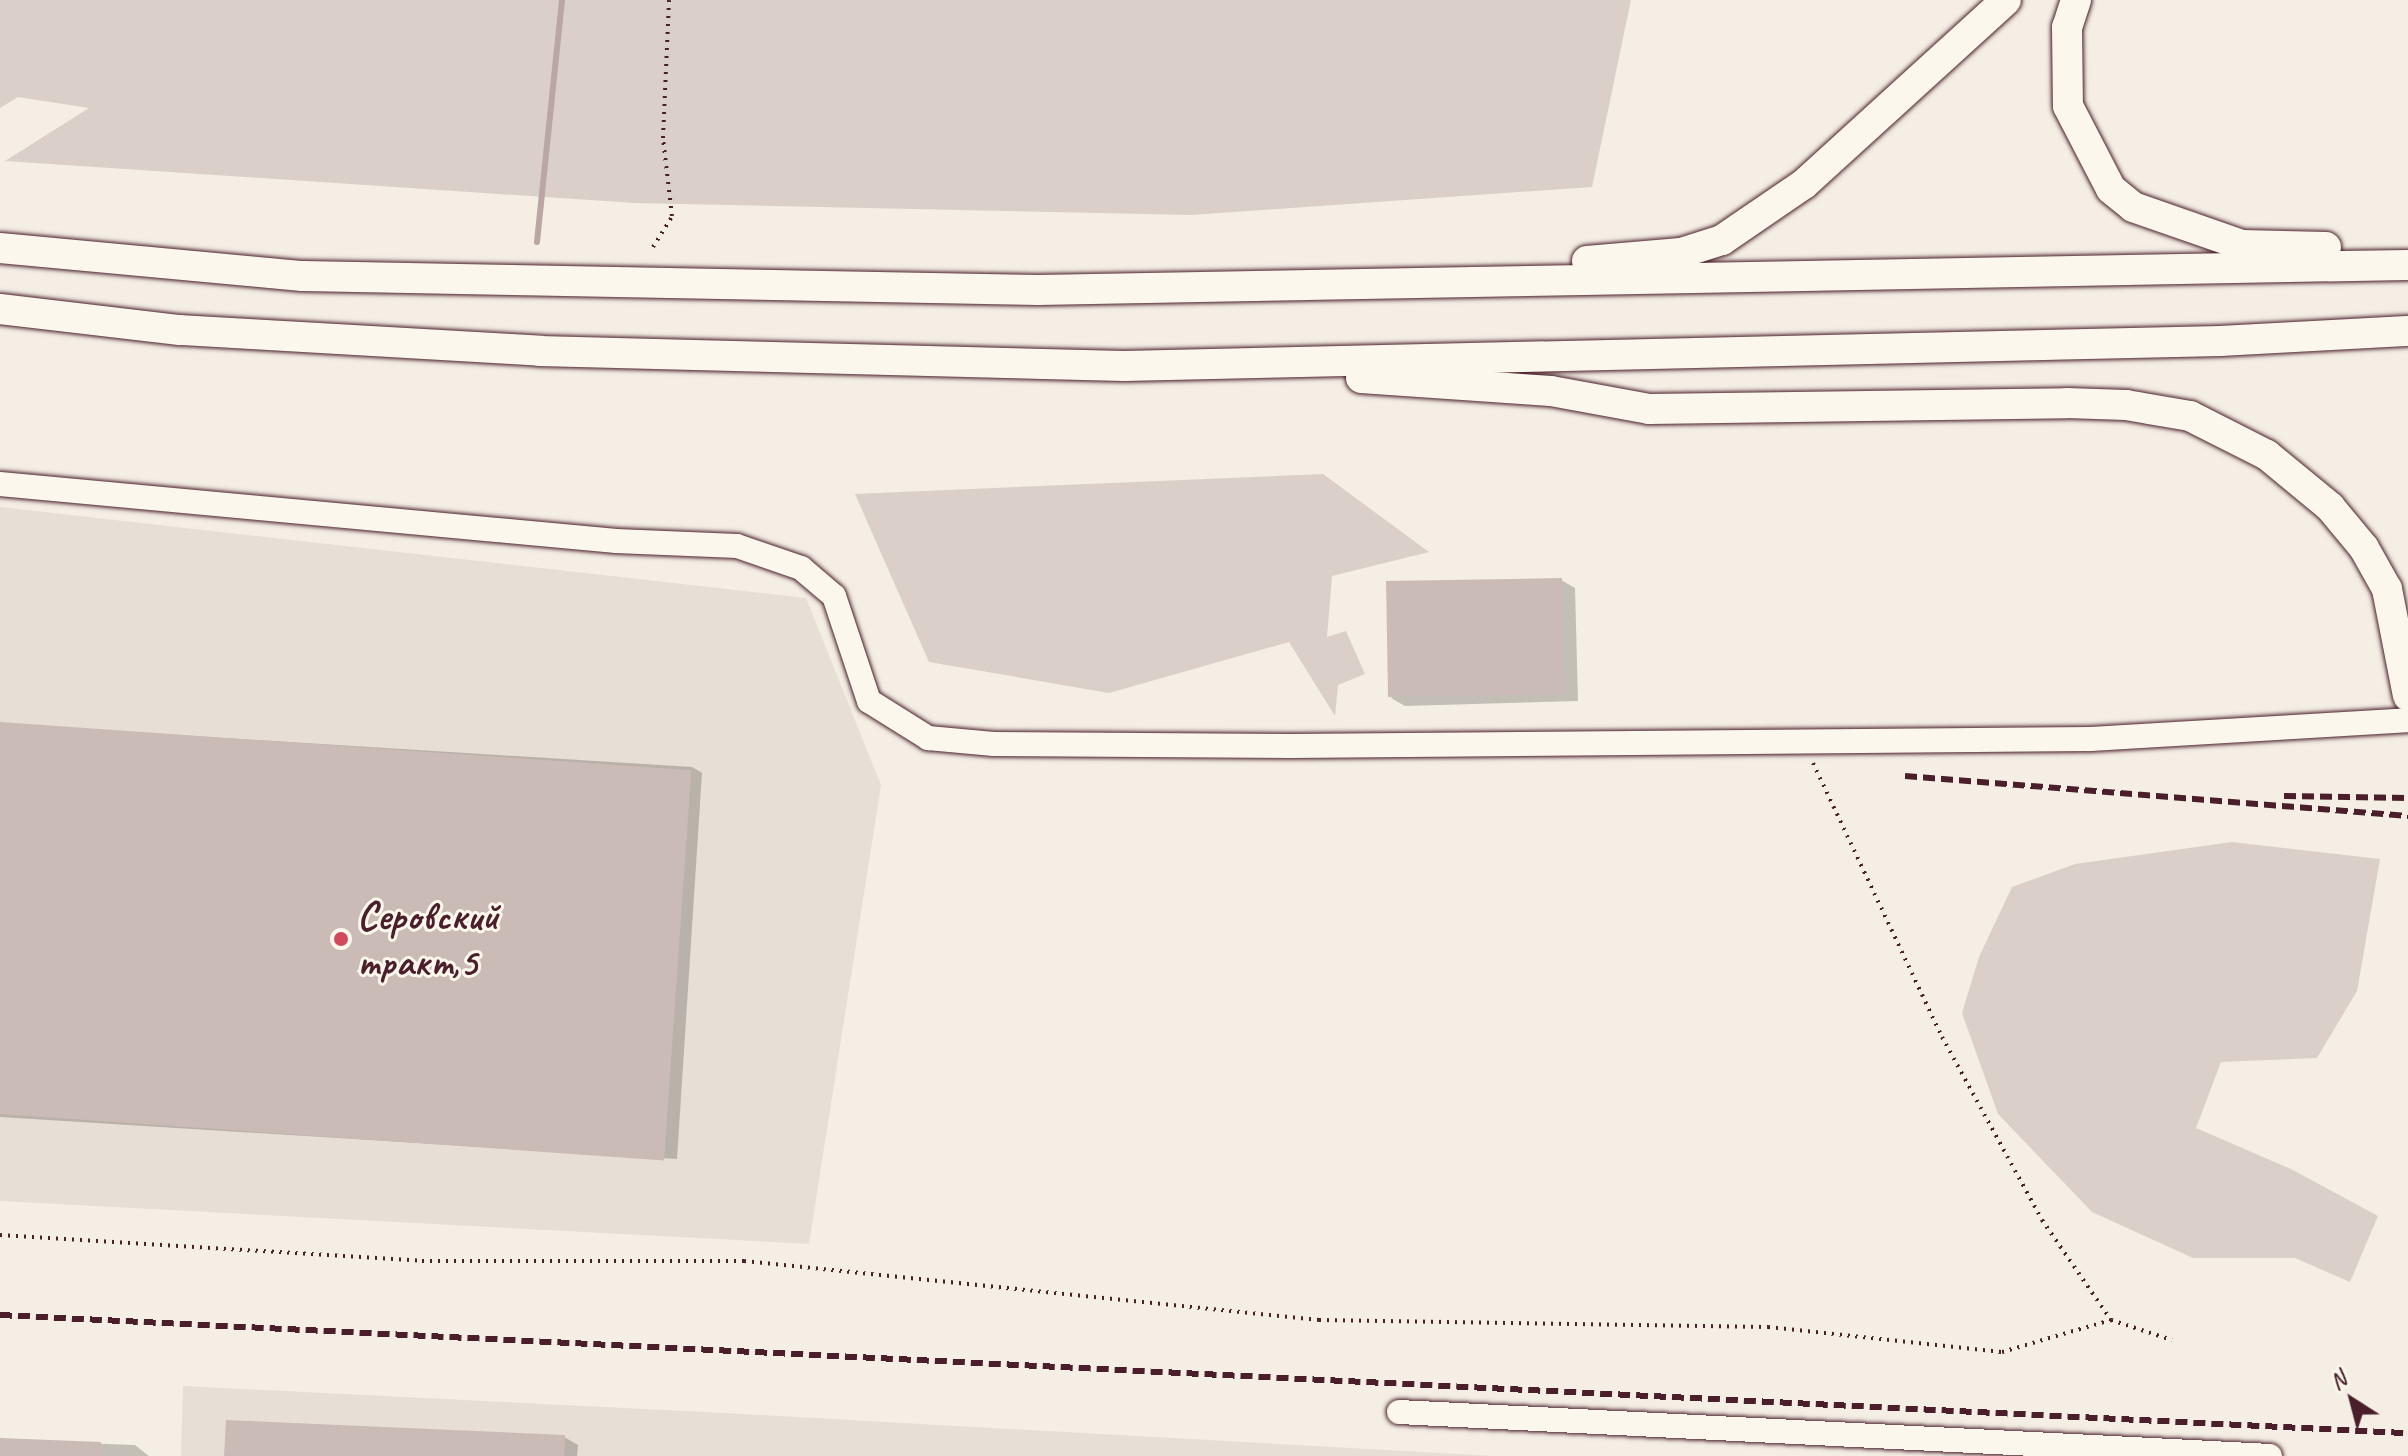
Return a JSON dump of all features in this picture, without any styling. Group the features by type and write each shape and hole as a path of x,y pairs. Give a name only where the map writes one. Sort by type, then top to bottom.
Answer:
{"main road":[{"path":"1416,280 1681,253 1722,240 1804,184 2006,0"},
{"path":"2076,0 2067,27 2068,106 2095,166 2133,207 2242,245 2408,251"},
{"path":"0,248 303,276 677,286 1038,290 1416,280 2408,265"},
{"path":"0,309 180,330 539,351 1124,366 1551,391 1649,409 2126,405 2190,416 2225,432 2302,482 2364,548 2387,589 2408,696"},
{"path":"1124,366 2221,341 2408,331"}],"lane":[{"path":"0,484 616,541 737,546 801,568 834,596 869,701 928,738 994,744 1276,746 2090,739 2408,720"},
{"path":"1399,1412 2270,1456"}],"path":[{"path":"653,247 672,216 663,138 669,0"},
{"path":"1808,740 1818,781 1866,868 1942,1037 2042,1220 2111,1320"},
{"path":"0,1235 422,1261 744,1261 1319,1320 1768,1327 2002,1352 2111,1320 2172,1340"}],"shaded area":[{"path":"0,0 1631,0 1592,187 1191,215 635,203 5,161 89,108 18,97 0,108"},
{"path":"1323,474 1429,552 1332,576 1327,637 1346,631 1365,674 1338,685 1335,716 1289,642 1109,693 929,662 855,494"},
{"path":"0,507 806,598 881,785 809,1244 0,1201"},
{"path":"2232,842 2380,859 2357,991 2317,1058 2221,1062 2196,1128 2291,1169 2378,1216 2350,1282 2295,1258 2193,1258 2092,1212 1998,1114 1962,1013 1979,957 2012,887 2075,864"},
{"path":"183,1386 725,1413 1494,1456 181,1456"}],"building":[{"path":"1562,578 1564,694 1388,697 1386,581"},
{"name":"Серовский тракт,5","path":"0,722 691,770 664,1160 0,1114"},
{"path":"226,1420 565,1435 564,1456 224,1456"},
{"path":"0,1438 101,1442 101,1456 0,1456"}],"waterway":[{"path":"537,242 562,0"}],"railway":[{"path":"1905,776 2408,816"},
{"path":"2284,796 2408,798"},
{"path":"0,1315 2408,1433"}],"place":[{"name":"Серовский тракт,5","path":"341,939"}]}
